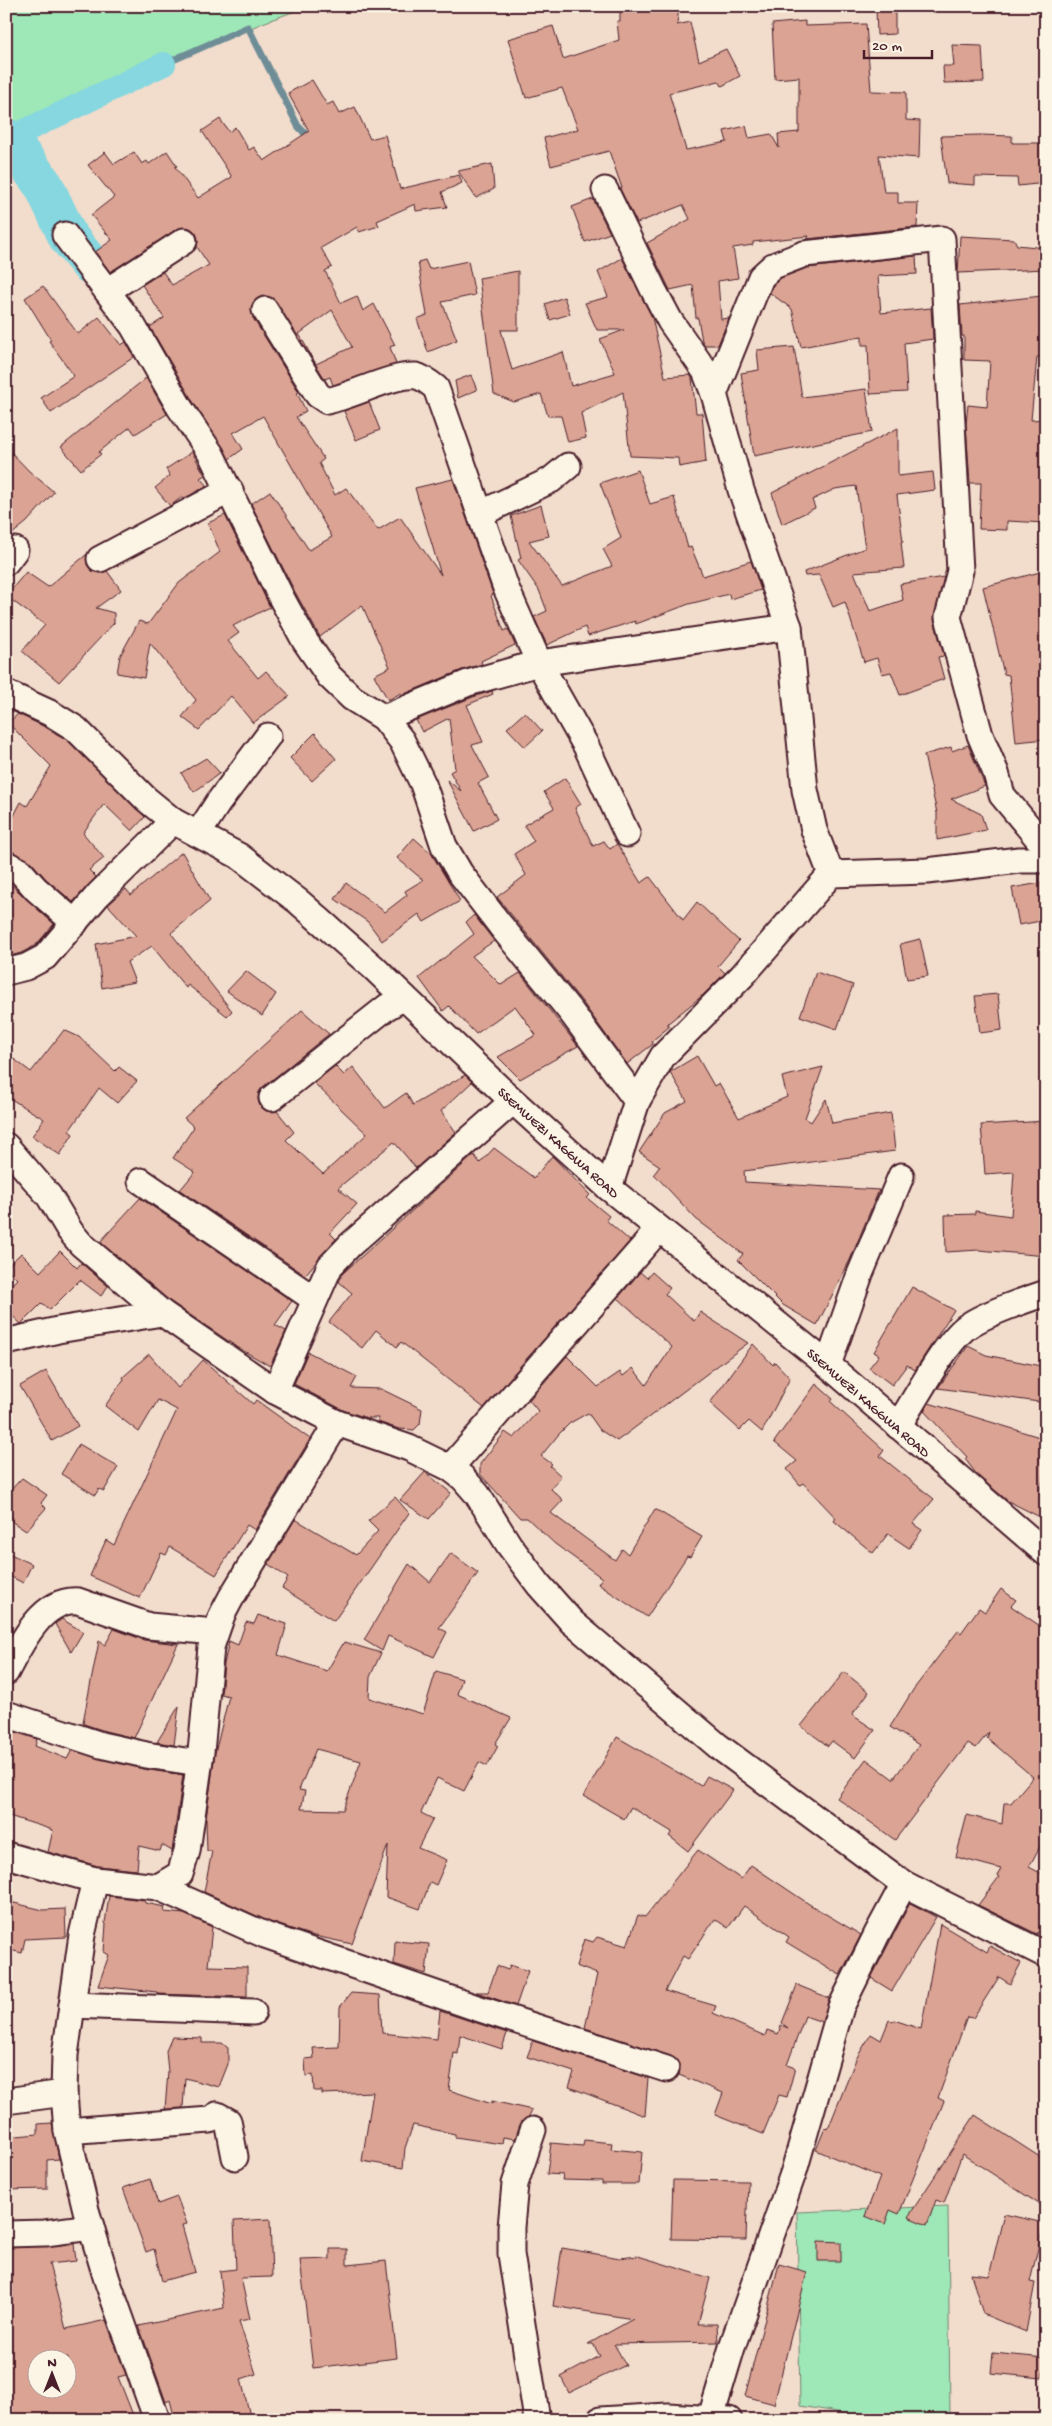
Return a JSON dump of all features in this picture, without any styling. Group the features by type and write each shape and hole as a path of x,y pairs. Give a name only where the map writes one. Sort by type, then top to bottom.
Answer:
{"street":[{"path":"605,190 657,297 670,321 705,371 714,394 741,490 789,626 805,790 814,830 831,874"},
{"path":"65,235 133,326 180,408 211,454 282,599 305,641 329,676 352,698 384,718 402,741 423,784 444,846 460,872 500,925 571,1012 637,1101"},
{"path":"714,394 761,277 773,266 804,254 942,239 960,570 948,617 980,735 996,773 1002,795 1046,848"},
{"path":"106,290 184,241"},
{"path":"266,310 318,395 327,401 343,398 397,379 417,376 436,388 482,513 506,588 539,663 586,746 627,834"},
{"path":"482,513 551,480 568,466"},
{"path":"100,559 230,490"},
{"path":"384,718 468,682 539,663 789,626"},
{"name":"SSEMWEZI KAGGWA ROAD","path":"6,693 52,714 76,729 146,799 173,821 239,856 299,902 609,1188 828,1365 1046,1553"},
{"path":"198,834 218,803 268,736"},
{"path":"6,972 17,971 36,963 75,923 98,895 173,821"},
{"path":"609,1188 637,1101 664,1056 742,976 831,874 927,871 1019,860 1046,860"},
{"path":"6,864 20,871 36,889 75,923"},
{"path":"272,1098 386,1007 404,997"},
{"path":"274,1391 330,1266 350,1245 513,1101"},
{"path":"6,1146 49,1196 70,1231 81,1244 162,1313 274,1391 336,1423 409,1448 450,1468 463,1478 477,1494 533,1577 572,1622 718,1746 904,1884 1046,1956"},
{"path":"828,1365 860,1274 901,1176"},
{"path":"141,1181 314,1299"},
{"path":"450,1468 659,1229"},
{"path":"898,1426 948,1347 964,1329 977,1319 1046,1293"},
{"path":"6,1342 58,1330 162,1313"},
{"path":"158,1887 180,1874 186,1862 211,1647 215,1632 231,1598 336,1423"},
{"path":"6,1672 38,1620 61,1603 70,1600 78,1601 149,1626 215,1632"},
{"path":"6,1714 100,1745 199,1762"},
{"path":"6,1855 95,1880 158,1887 265,1935 474,2007 666,2069"},
{"path":"95,1880 82,1935 65,2055 64,2093 67,2131 106,2280 156,2420"},
{"path":"600,2420 668,2416 720,2418 733,2344 794,2170 841,2007 869,1949 904,1884"},
{"path":"72,2005 253,2012"},
{"path":"6,2101 64,2093"},
{"path":"67,2131 210,2120 217,2115 228,2121 235,2157"},
{"path":"534,2130 515,2184 510,2227 511,2254 537,2420"},
{"path":"6,2234 91,2227"}],"green space":[{"path":"6,6 309,6 232,35 6,133"},
{"path":"948,2206 950,2420 886,2420 800,2406 797,2212"}],"building":[{"path":"620,6 679,6 677,25 690,22 699,61 726,49 740,76 722,86 719,81 669,93 686,150 727,142 724,131 746,126 749,138 771,134 779,148 778,134 799,132 799,77 775,79 772,24 805,21 805,26 866,24 871,91 906,92 906,120 920,121 919,158 879,155 884,192 898,192 898,203 918,203 917,227 807,239 809,236 753,242 753,245 733,248 738,278 718,281 721,319 729,318 718,345 705,345 702,341 698,318 696,318 693,285 670,290 647,243 690,219 683,205 637,223 620,189 622,188 609,151 551,166 544,138 578,129 562,88 526,98 508,39 553,26 563,59 619,40 617,21 620,21"},
{"path":"895,8 895,34 877,35 876,9"},
{"path":"952,45 982,46 984,82 944,83 943,66 954,66"},
{"path":"312,80 327,105 333,102 339,114 355,107 370,139 385,135 400,189 459,175 462,183 442,192 447,207 416,211 415,204 377,221 379,226 359,232 357,227 321,248 332,267 325,271 341,303 357,296 363,311 374,304 395,345 390,347 396,364 333,385 330,377 325,379 272,298 265,296 258,298 253,303 251,310 253,318 299,392 297,393 306,411 296,417 324,459 319,463 335,495 346,488 378,530 400,517 441,575 415,488 453,479 504,631 508,629 515,645 481,661 482,664 462,670 402,695 401,693 388,700 374,675 390,667 362,605 320,637 251,504 270,491 309,550 332,537 263,416 233,433 243,449 229,459 150,327 164,318 142,285 163,272 172,285 209,265 197,247 196,233 190,228 177,229 110,272 95,252 112,240 91,215 114,197 88,165 105,152 114,164 134,152 142,164 147,161 149,164 167,151 177,166 175,167 198,198 232,177 202,131 220,119 229,132 235,127 249,150 254,147 264,161 309,131 288,93","holes":["332,310 352,347 316,364 299,334"]},
{"path":"941,136 1012,136 1012,143 1046,143 1046,183 1018,186 1017,178 975,177 975,185 947,183"},
{"path":"492,164 494,189 476,198 458,171"},
{"path":"593,199 610,233 585,242 572,207"},
{"path":"960,236 1014,239 1017,245 1046,248 1046,269 958,273"},
{"path":"916,256 917,274 878,276 881,313 931,308 933,339 904,343 907,392 870,394 868,345 862,345 862,336 801,347 792,309 770,293 773,285 781,278 807,268"},
{"path":"622,258 652,317 665,377 690,375 692,378 696,413 702,413 706,462 679,467 678,458 630,456 623,392 581,413 586,438 568,442 561,416 548,416 541,394 514,402 494,394 479,278 518,271 518,330 501,330 512,370 563,352 571,386 615,373 600,339 624,330 597,330 585,303 608,297 598,272"},
{"path":"425,260 429,269 468,261 475,295 442,302 457,340 428,352 417,319 427,315 418,262"},
{"path":"43,286 78,334 99,317 121,345 126,342 134,357 51,413 41,398 74,376 49,341 51,340 25,298"},
{"path":"1042,296 1041,331 1046,330 1046,357 1037,357 1031,420 1046,419 1046,523 1007,521 1007,530 979,529 981,483 970,483 966,424 968,405 987,407 990,361 964,360 964,336 962,336 960,305"},
{"path":"564,297 570,314 550,320 545,304"},
{"path":"794,347 802,397 866,389 872,432 754,456 741,373 759,370 757,350"},
{"path":"471,375 477,390 458,398 455,381"},
{"path":"146,378 167,414 135,434 130,427 99,452 101,454 81,470 61,447"},
{"path":"369,402 380,430 356,440 344,411"},
{"path":"898,428 898,476 933,472 935,490 897,495 904,568 854,572 870,611 903,600 900,584 944,577 934,620 944,656 938,657 944,679 900,695 891,672 882,674 877,658 864,662 845,602 833,607 819,575 805,576 804,572 865,548 856,486 835,489 812,500 815,508 782,524 772,493"},
{"path":"6,447 29,471 54,492 27,522 6,539"},
{"path":"192,452 205,475 200,478 207,486 183,499 182,497 170,506 155,488 170,476 166,469"},
{"path":"638,470 650,504 674,497 688,548 691,547 703,576 751,561 761,590 730,599 729,594 689,604 636,624 635,621 588,636 585,627 547,645 534,617 547,611 539,590 518,560 521,558 511,516 541,505 549,536 529,541 562,586 612,566 603,549 621,538 600,483"},
{"path":"225,515 270,607 233,626 239,633 228,641 258,678 266,671 290,696 253,723 231,696 199,730 182,717 196,700 150,643 144,678 117,673 120,656 139,621 148,624 179,583 220,552 208,523"},
{"path":"87,554 87,565 92,571 100,573 107,571 121,590 96,608 114,613 114,623 59,682 22,651 45,625 6,596 26,572 48,587"},
{"path":"1040,572 1038,586 1041,586 1040,612 1046,612 1046,630 1044,630 1046,739 1016,742 1009,675 1004,674 983,587"},
{"path":"492,691 493,694 467,705 483,742 472,745 489,777 478,783 497,819 474,831 447,780 461,791 450,772 455,769 449,718 422,732 416,720"},
{"path":"525,712 542,731 525,747 507,728"},
{"path":"18,714 67,740 145,817 132,831 104,804 83,833 104,858 89,870 96,877 73,902 46,879 30,861 6,850 6,831 21,802 27,806 51,766 8,723"},
{"path":"315,733 336,759 312,781 290,758"},
{"path":"968,745 985,786 951,799 981,814 986,830 937,840 937,813 924,755 951,747 952,751"},
{"path":"206,758 220,773 194,792 181,773"},
{"path":"565,778 581,804 575,808 593,846 604,841 610,849 617,844 641,883 650,877 683,920 697,902 739,941 718,966 725,973 703,995 667,1024 670,1026 652,1041 653,1044 627,1064 583,1003 497,897 526,875 514,854 534,841 524,825 554,808 544,792"},
{"path":"414,838 431,853 460,901 424,922 419,914 382,941 368,922 335,899 346,883 385,912 407,895 405,891 423,880 397,858"},
{"path":"182,852 210,901 171,933 232,1011 227,1016 188,985 186,988 152,946 127,962 135,982 102,988 96,944 136,936 108,905 126,889 131,895"},
{"path":"6,880 54,924 36,945 21,953 6,957"},
{"path":"1046,882 1046,920 1019,925 1012,888"},
{"path":"474,915 494,941 472,956 501,985 520,973 578,1046 520,1079 498,1057 536,1035 515,1006 476,1034 449,1006 443,1011 419,978 474,934 466,922"},
{"path":"920,939 928,976 907,979 900,944"},
{"path":"246,971 276,994 262,1016 227,991"},
{"path":"816,972 853,985 837,1029 800,1016"},
{"path":"998,994 1002,1030 980,1033 975,996"},
{"path":"302,1010 329,1034 263,1087 259,1092 258,1100 260,1106 266,1111 277,1111 294,1132 286,1140 323,1174 367,1134 314,1083 335,1066 344,1075 353,1067 385,1108 406,1093 413,1105 465,1075 472,1082 441,1111 456,1132 416,1168 394,1142 338,1188 357,1204 330,1233 336,1239 305,1275 180,1190 195,1172 173,1158 194,1127 184,1118"},
{"path":"64,1030 79,1037 115,1071 119,1067 137,1081 117,1103 99,1088 69,1131 73,1134 60,1155 32,1136 44,1119 6,1096 6,1053 31,1072"},
{"path":"697,1056 714,1086 719,1083 739,1118 787,1097 782,1077 823,1067 805,1118 811,1122 826,1099 832,1123 891,1113 895,1151 744,1171 745,1182 879,1190 850,1260 817,1325 783,1305 738,1260 743,1254 696,1219 654,1174 660,1166 639,1152 665,1113 687,1101 670,1072"},
{"path":"1046,1121 1046,1256 979,1250 946,1252 945,1215 975,1214 975,1211 1011,1216 1014,1172 985,1174 981,1125"},
{"path":"494,1148 534,1178 552,1156 590,1195 587,1198 609,1216 606,1220 630,1241 484,1408 401,1342 397,1347 376,1330 362,1348 329,1322 352,1293 339,1282 342,1274 474,1155 480,1163"},
{"path":"140,1198 292,1301 275,1325 286,1331 270,1366 237,1347 171,1302 100,1242"},
{"path":"60,1251 77,1268 81,1263 108,1286 101,1296 80,1280 50,1310 42,1303 21,1324 6,1310 6,1290 17,1279 6,1268 21,1253 40,1272"},
{"path":"640,1272 647,1278 652,1272 670,1288 665,1294 694,1321 700,1312 748,1343 617,1441 600,1430 588,1413 570,1423 541,1456 552,1464 550,1466 561,1476 551,1489 563,1500 551,1513 615,1560 622,1549 628,1554 655,1509 702,1537 690,1557 687,1556 647,1617 598,1584 602,1578 555,1544 527,1518 520,1518 480,1474 480,1464 505,1432 514,1438 538,1411 529,1400 567,1356 598,1387 620,1372 623,1376 633,1368 646,1385 672,1347 618,1298"},
{"path":"912,1287 954,1310 915,1370 907,1365 892,1385 869,1368 879,1355 874,1352"},
{"path":"753,1344 773,1365 775,1362 790,1378 762,1432 749,1421 740,1430 710,1403"},
{"path":"968,1346 986,1355 1046,1367 1046,1403 938,1388"},
{"path":"308,1352 357,1377 351,1388 381,1389 422,1409 420,1424 414,1430 399,1429 378,1422 378,1418 367,1418 343,1410 294,1384"},
{"path":"149,1354 178,1388 203,1360 253,1404 256,1400 310,1439 255,1530 247,1525 216,1575 170,1547 166,1555 161,1553 140,1598 90,1576 106,1540 114,1545 177,1410 158,1400 139,1432 105,1406 124,1379 123,1377"},
{"path":"46,1371 78,1426 52,1441 20,1386"},
{"path":"816,1384 833,1399 831,1402 884,1450 880,1456 934,1499 913,1524 922,1530 909,1548 888,1534 873,1553 834,1521 836,1518 803,1483 800,1485 787,1469 797,1461 774,1442"},
{"path":"929,1403 1046,1439 1046,1469 1040,1489 1046,1492 1046,1520 1008,1501 978,1476 965,1459 967,1457 924,1411"},
{"path":"79,1444 118,1467 104,1491 99,1489 95,1495 61,1474"},
{"path":"425,1472 451,1493 429,1519 400,1500"},
{"path":"22,1478 47,1495 41,1503 46,1508 26,1531 11,1521 13,1518 6,1510 6,1495"},
{"path":"395,1497 409,1513 334,1621 282,1588 288,1578 268,1564 295,1519 356,1555 378,1531 368,1521"},
{"path":"6,1552 32,1564 23,1583 6,1574"},
{"path":"451,1553 478,1573 439,1628 447,1632 434,1657 388,1636 382,1651 364,1640 409,1564 430,1582"},
{"path":"1001,1589 1016,1600 1011,1606 1046,1630 1046,1835 1029,1867 1046,1876 1046,1936 1038,1932 1037,1934 978,1905 999,1877 997,1876 1001,1869 956,1857 967,1815 1002,1824 1004,1803 1011,1803 1033,1777 987,1738 989,1732 976,1748 968,1743 895,1840 837,1798 866,1759 893,1779 919,1745 890,1727 913,1690 958,1631 961,1633 979,1608 985,1612"},
{"path":"258,1615 287,1624 278,1655 327,1671 344,1642 381,1653 370,1677 369,1698 423,1714 436,1671 462,1679 457,1694 511,1718 495,1744 498,1746 487,1766 479,1762 464,1791 437,1778 421,1813 433,1819 418,1848 447,1860 436,1885 430,1882 420,1909 386,1897 388,1845 352,1944 310,1935 270,1922 204,1892 212,1851 207,1851 206,1819 215,1753 229,1696 221,1694 224,1664 229,1641 238,1645 246,1622 254,1624","holes":["316,1749 361,1761 343,1810 301,1809 305,1791 299,1790"]},
{"path":"62,1619 83,1632 71,1652 55,1624"},
{"path":"114,1629 144,1640 178,1644 134,1738 105,1731 83,1722 99,1641 105,1645"},
{"path":"844,1672 869,1692 852,1715 875,1730 855,1758 832,1741 828,1746 801,1726"},
{"path":"179,1706 174,1745 157,1742"},
{"path":"6,1729 37,1739 35,1746 67,1759 72,1750 143,1769 183,1775 172,1851 162,1845 160,1851 139,1846 137,1870 98,1866 48,1852 53,1830 6,1815"},
{"path":"617,1737 701,1786 707,1776 733,1790 688,1851 669,1836 672,1832 631,1807 624,1819 584,1796"},
{"path":"698,1850 741,1879 751,1865 809,1904 861,1935 840,1975 786,1942 789,1937 744,1906 728,1928 715,1919 688,1959 683,1956 665,1991 716,2006 713,2013 765,2036 767,2030 778,2034 781,2025 788,2028 782,2023 797,1985 829,1998 822,2022 805,2016 787,2065 795,2068 787,2097 779,2095 763,2134 715,2115 723,2093 679,2075 680,2066 671,2056 585,2028 597,1974 576,1966 584,1939 593,1942 597,1937 627,1946 638,1915 645,1917"},
{"path":"109,1896 144,1900 145,1903 165,1907 164,1912 184,1914 212,1927 208,1966 247,1967 247,1997 157,1994 157,1992 98,1986 109,1955 104,1952 105,1923"},
{"path":"6,1901 43,1910 65,1909 66,1937 25,1939 22,1953 6,1949"},
{"path":"910,1903 936,1917 892,1991 871,1978"},
{"path":"940,1924 987,1952 990,1946 1021,1963 1010,1984 999,1977 973,2018 967,2017 938,2098 944,2101 899,2214 890,2210 885,2224 865,2216 880,2177 816,2150 825,2128 828,2129 856,2059 871,2034 881,2040 889,2020 921,2029"},
{"path":"395,1941 429,1944 426,1974 394,1964"},
{"path":"510,1965 528,1971 516,2006 476,1992 488,1992 497,1966 508,1970"},
{"path":"351,1993 380,1995 382,2033 437,2039 440,2011 507,2033 502,2049 460,2035 458,2054 454,2053 449,2090 492,2104 492,2101 532,2110 520,2125 515,2139 503,2137 502,2144 455,2137 455,2134 413,2125 405,2148 403,2168 362,2161 373,2092 322,2094 322,2091 314,2091 313,2075 306,2076 305,2059 314,2058 313,2048 339,2047 340,2007"},
{"path":"172,2037 202,2038 202,2043 222,2043 228,2048 228,2064 219,2087 185,2078 183,2108 165,2109 168,2072 166,2051"},
{"path":"533,2041 648,2078 645,2116 569,2087 574,2072 527,2057"},
{"path":"975,2115 1046,2161 1046,2193 1039,2204 962,2154 944,2203 936,2200 927,2225 908,2217"},
{"path":"52,2123 59,2159 47,2160 47,2189 6,2190 6,2137 38,2134 38,2124"},
{"path":"584,2140 612,2143 611,2149 642,2152 639,2184 602,2184 602,2181 562,2180 563,2175 547,2174 551,2143 583,2146"},
{"path":"150,2179 158,2204 177,2197 187,2224 182,2225 195,2272 162,2281 154,2249 146,2252 123,2188"},
{"path":"673,2180 748,2181 746,2240 671,2239"},
{"path":"1004,2214 1044,2223 1030,2282 1035,2283 1026,2332 983,2314 971,2274 989,2276"},
{"path":"270,2219 272,2277 241,2278 250,2319 239,2321 256,2374 241,2379 251,2420 175,2420 170,2400 166,2402 139,2326 224,2308 220,2271 236,2269 234,2221"},
{"path":"818,2241 841,2242 841,2261 818,2261"},
{"path":"74,2244 76,2261 49,2264 66,2329 106,2320 126,2375 118,2377 135,2420 6,2420 6,2248"},
{"path":"562,2248 620,2258 638,2256 710,2278 698,2324 717,2324 718,2342 614,2344 626,2365 569,2393 561,2377 600,2356 593,2344 588,2344 633,2319 553,2306"},
{"path":"330,2249 347,2249 347,2265 386,2261 397,2358 313,2368 300,2260 330,2259"},
{"path":"779,2264 807,2272 774,2404 745,2396"},
{"path":"993,2353 1045,2358 1042,2378 991,2373"}],"waterway":[{"path":"164,64 248,27 298,126 311,140"},
{"path":"6,140 164,64"},
{"path":"9,139 44,186 68,237 90,264"}]}
